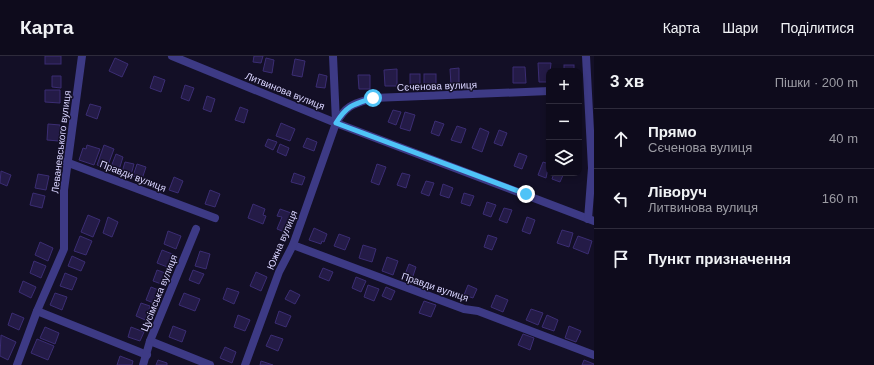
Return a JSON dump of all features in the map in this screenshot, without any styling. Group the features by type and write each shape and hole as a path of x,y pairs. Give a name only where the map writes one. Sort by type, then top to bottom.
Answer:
{"street":[{"name":"Леваневського вулиця","path":"17,365 37,311 64,249 64,190 66,162 82,56"},
{"name":"Литвинова вулиця","path":"172,56 336,123 591,220"},
{"path":"333,56 336,123"},
{"path":"586,56 583,89 593,168 591,220"},
{"name":"Сєченова вулиця","path":"336,123 343,111 355,103 373,98 546,91"},
{"name":"Южна вулиця","path":"244,365 279,272 293,245 336,123"},
{"name":"Правди вулиця","path":"66,162 216,218"},
{"name":"Цусімська вулиця","path":"143,365 150,341 196,228"},
{"name":"Правди вулиця","path":"293,245 450,304 464,309 478,311 594,355"},
{"path":"37,311 147,355"},
{"path":"150,341 210,365"}],"building":[{"path":"45,56 61,56 61,64 45,64"},
{"path":"254,56 263,56 261,63 253,62"},
{"path":"115,58 128,64 122,77 109,71"},
{"path":"266,58 274,60 272,73 263,71"},
{"path":"295,59 305,61 302,77 292,75"},
{"path":"538,63 551,63 550,68 546,68 546,82 539,82"},
{"path":"564,65 574,65 574,68 564,68"},
{"path":"513,67 525,67 526,83 513,83"},
{"path":"459,68 459,85 451,85 450,69"},
{"path":"397,69 397,86 385,86 384,70"},
{"path":"319,74 327,76 325,88 316,87"},
{"path":"410,74 420,74 420,87 410,87"},
{"path":"424,74 436,74 436,87 424,87"},
{"path":"358,75 370,75 370,89 359,89"},
{"path":"52,76 61,76 61,88 52,87"},
{"path":"154,76 165,80 161,92 150,88"},
{"path":"185,85 194,88 189,101 181,98"},
{"path":"45,90 60,90 60,103 45,102"},
{"path":"207,96 215,99 211,112 203,109"},
{"path":"90,104 101,107 97,119 86,115"},
{"path":"240,107 248,110 244,123 235,120"},
{"path":"393,110 401,112 396,125 388,122"},
{"path":"405,112 415,115 410,131 400,128"},
{"path":"435,121 444,124 439,136 431,133"},
{"path":"281,123 295,129 290,141 276,136"},
{"path":"48,124 60,125 59,141 47,140"},
{"path":"457,126 466,129 461,143 451,140"},
{"path":"480,128 489,132 482,152 472,148"},
{"path":"499,130 507,133 502,146 494,143"},
{"path":"307,138 317,142 314,151 303,147"},
{"path":"268,139 277,142 273,150 265,146"},
{"path":"280,144 289,148 286,156 277,152"},
{"path":"87,145 100,149 94,165 79,160 83,148 86,149"},
{"path":"104,145 114,149 107,168 97,165"},
{"path":"519,153 527,156 522,169 514,166"},
{"path":"116,154 123,157 119,170 111,167"},
{"path":"125,162 134,164 131,175 122,172"},
{"path":"543,162 546,163 546,178 538,175"},
{"path":"137,164 146,167 142,179 133,176"},
{"path":"377,164 386,167 379,185 371,182"},
{"path":"1,171 11,175 7,186 0,183"},
{"path":"294,173 305,177 302,185 291,182"},
{"path":"402,173 410,175 406,188 397,185"},
{"path":"38,174 49,176 46,190 35,188"},
{"path":"553,176 563,176 560,182 552,179"},
{"path":"174,177 183,181 178,193 169,190"},
{"path":"426,181 434,183 429,196 421,193"},
{"path":"443,184 453,188 449,198 440,195"},
{"path":"210,190 220,194 215,207 205,204"},
{"path":"33,193 45,196 42,208 30,205"},
{"path":"464,193 474,196 470,206 461,203"},
{"path":"487,202 496,205 491,217 483,214"},
{"path":"253,204 265,209 263,215 266,216 263,224 248,218"},
{"path":"504,208 512,210 507,223 499,220"},
{"path":"280,209 294,214 287,233 277,229 282,217 277,216"},
{"path":"88,215 100,220 93,237 81,232"},
{"path":"108,217 118,222 112,237 103,233"},
{"path":"527,217 535,220 530,234 522,231"},
{"path":"314,228 327,234 324,242 322,241 321,244 309,240"},
{"path":"562,230 573,233 569,247 557,243"},
{"path":"168,231 181,236 176,249 164,244"},
{"path":"339,234 350,238 345,250 334,246"},
{"path":"488,235 497,238 492,250 484,247"},
{"path":"80,236 92,241 86,255 74,251"},
{"path":"578,236 592,241 588,254 573,248"},
{"path":"40,242 53,248 48,261 35,255"},
{"path":"363,245 376,249 372,262 359,258"},
{"path":"162,250 175,255 170,268 157,263"},
{"path":"200,251 210,254 206,269 195,266"},
{"path":"72,256 85,262 81,271 68,266"},
{"path":"387,257 398,261 393,275 382,271"},
{"path":"34,261 46,266 41,278 30,273"},
{"path":"409,264 416,267 412,279 404,277"},
{"path":"323,268 333,272 329,281 319,277"},
{"path":"157,270 168,274 164,285 153,281"},
{"path":"193,270 204,274 199,284 189,280"},
{"path":"256,272 267,277 261,291 250,286"},
{"path":"65,273 77,278 72,290 60,286"},
{"path":"356,277 366,281 361,292 352,288"},
{"path":"23,281 36,287 31,298 19,292"},
{"path":"368,285 379,289 374,301 364,297"},
{"path":"468,285 477,289 473,298 464,295"},
{"path":"151,287 161,291 156,304 146,300"},
{"path":"386,287 395,291 391,300 382,296"},
{"path":"227,288 239,292 234,304 223,299"},
{"path":"290,290 300,295 295,304 285,299"},
{"path":"55,293 67,297 62,310 50,305"},
{"path":"184,293 200,299 195,311 179,305"},
{"path":"496,295 508,300 503,312 491,307"},
{"path":"424,301 436,305 431,317 419,313"},
{"path":"141,303 150,306 149,309 154,311 150,322 136,316"},
{"path":"531,309 543,313 538,325 526,320"},
{"path":"279,311 291,316 286,327 275,323"},
{"path":"12,313 24,318 19,330 8,325"},
{"path":"238,315 250,320 245,331 234,327"},
{"path":"547,315 558,320 554,331 542,327"},
{"path":"173,326 186,331 182,342 169,337"},
{"path":"569,326 581,331 576,342 565,338"},
{"path":"45,327 59,333 55,344 40,338"},
{"path":"131,327 144,332 140,341 128,337"},
{"path":"523,334 534,338 530,350 518,345"},
{"path":"1,335 16,342 8,360 0,356"},
{"path":"271,335 283,339 278,351 266,346"},
{"path":"37,339 54,346 48,360 31,353"},
{"path":"225,347 236,352 232,363 220,358"},
{"path":"120,356 133,361 132,365 117,365"},
{"path":"158,360 167,363 167,365 156,365"},
{"path":"584,360 594,364 594,365 582,365"},
{"path":"261,361 273,365 260,365"}],"route":[{"path":"373,98 355,103 343,111 336,123 526,194"}]}
